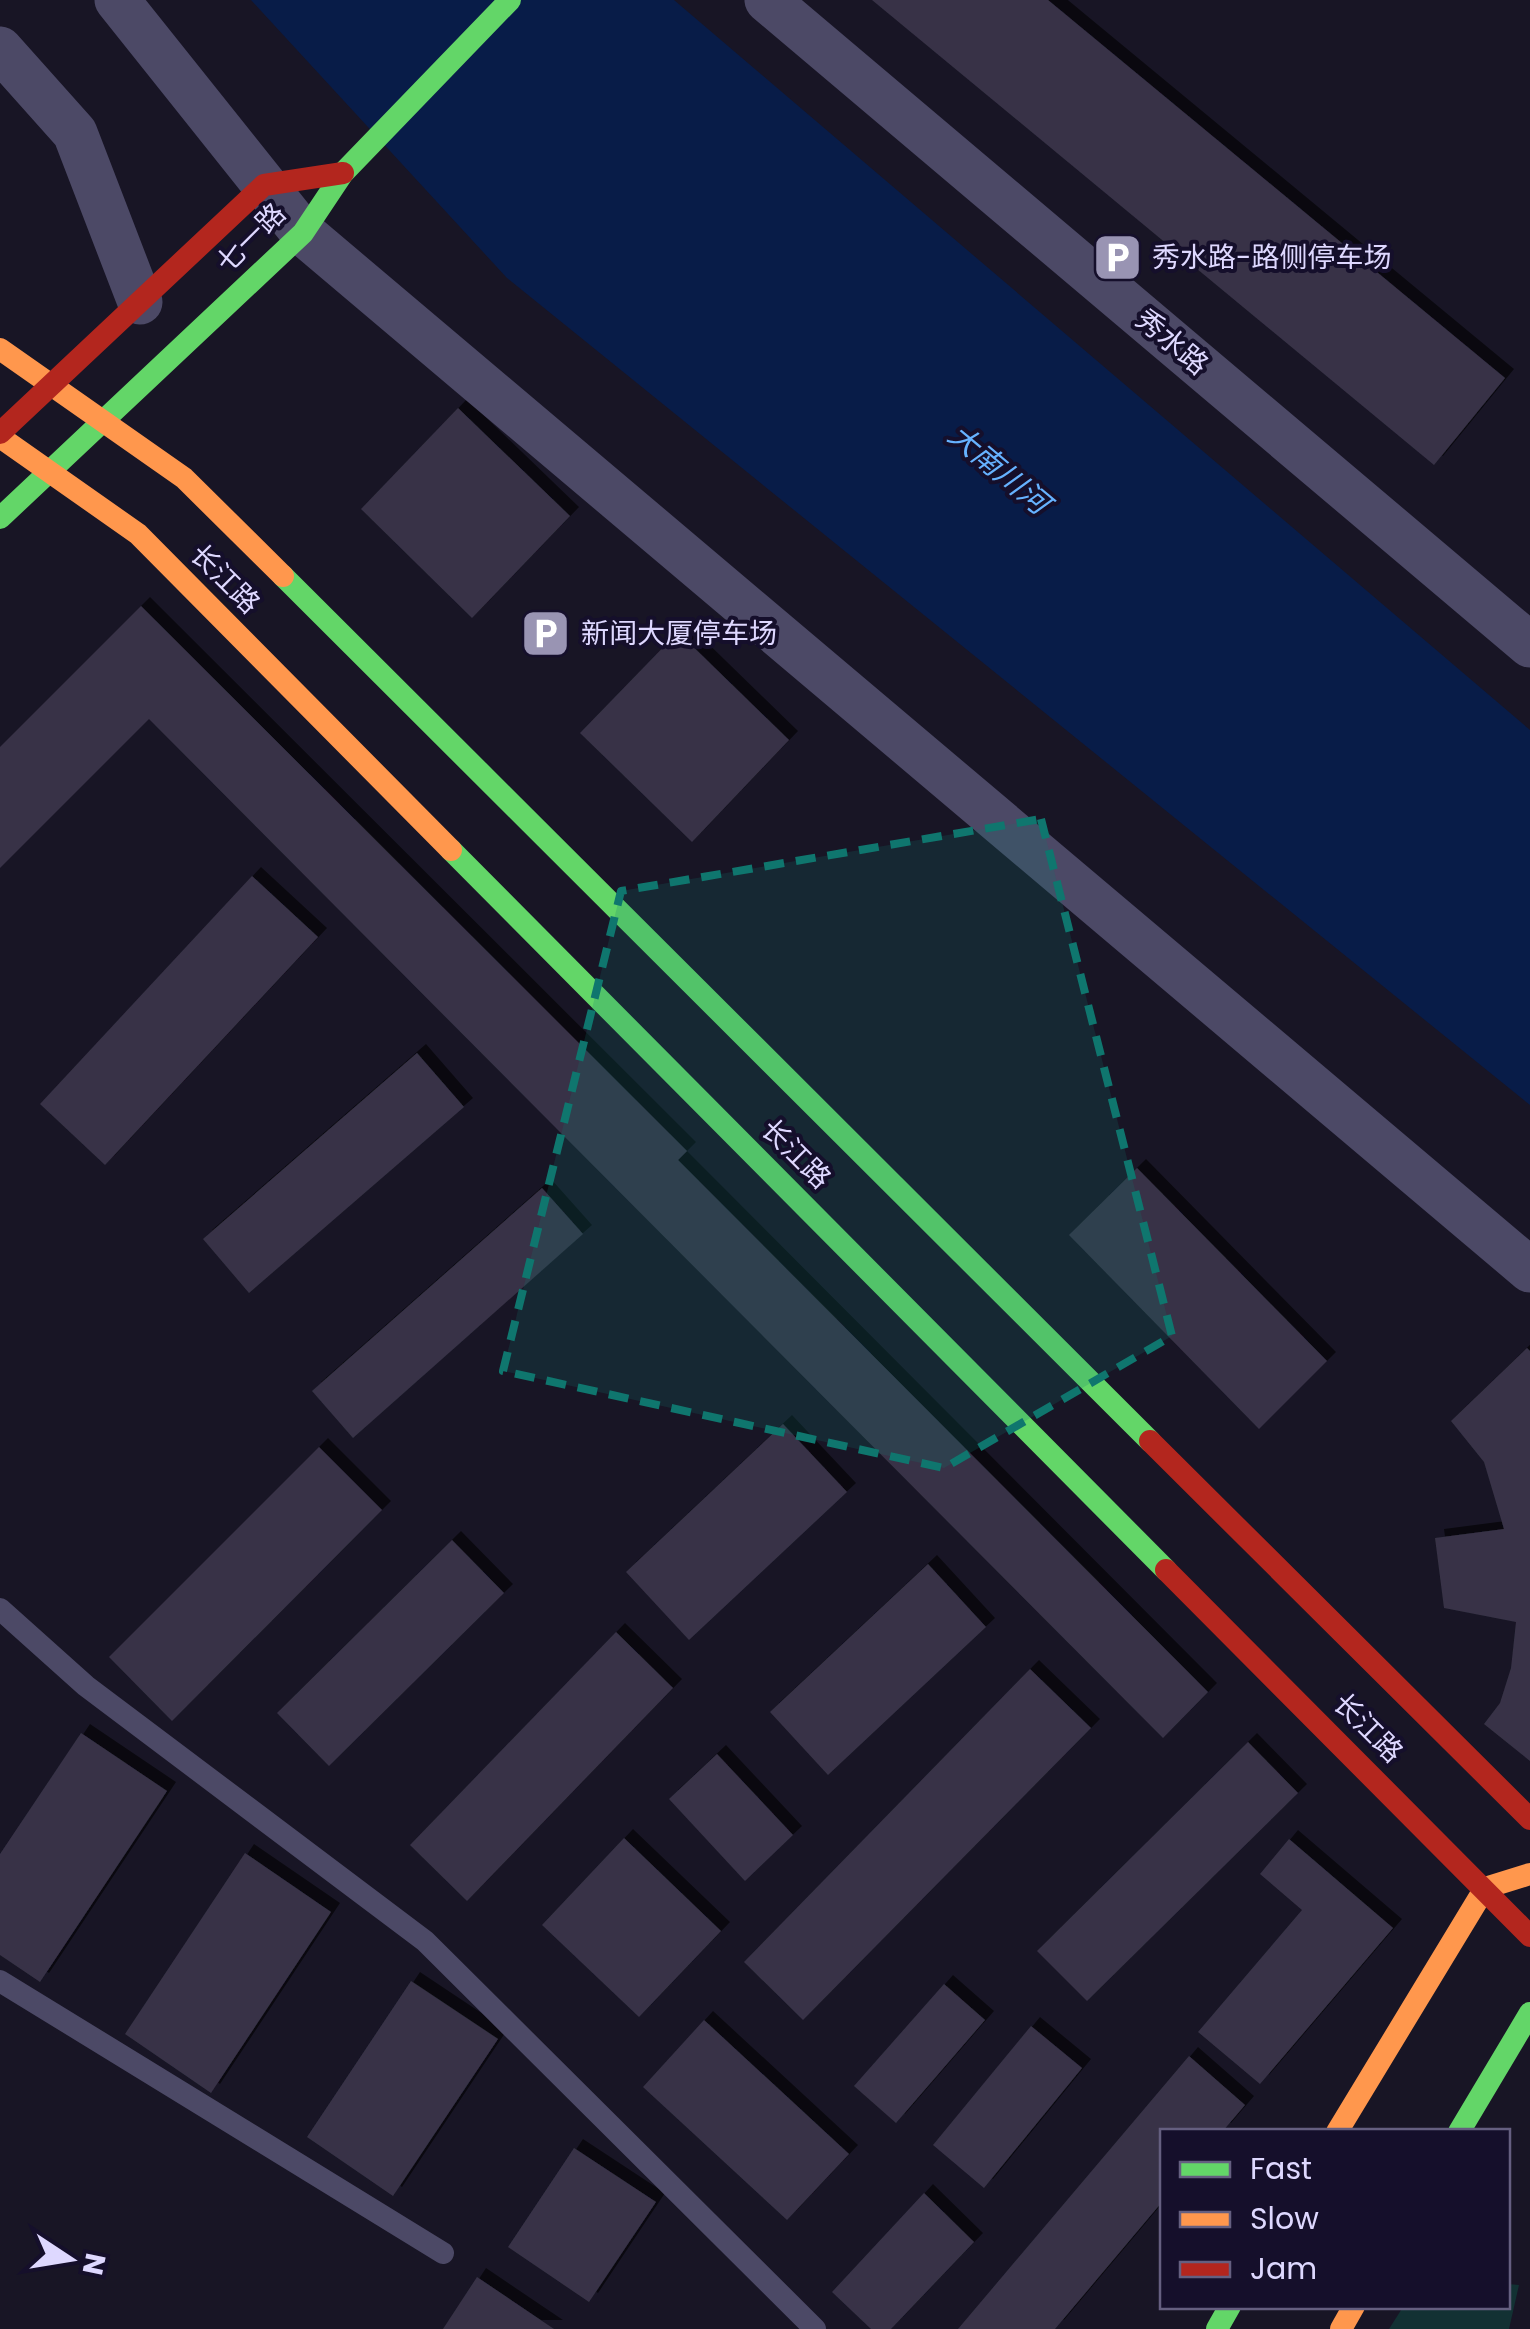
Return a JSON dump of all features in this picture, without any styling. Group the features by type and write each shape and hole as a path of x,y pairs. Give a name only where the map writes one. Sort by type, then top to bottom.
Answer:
{"main road":[{"path":"343,172 510,0"},
{"name":"七一路","path":"0,435 264,185 343,172"},
{"name":"七一路","path":"0,518 303,233 343,172"},
{"name":"长江路","path":"0,349 184,478 1530,1819"},
{"name":"长江路","path":"0,435 138,534 1530,1936"},
{"path":"1339,2129 1485,1888 1530,1874"},
{"path":"1461,2129 1530,2013"}],"street":[{"path":"116,0 303,233 1530,1270"},
{"name":"秀水路","path":"767,0 1530,646"},
{"path":"0,49 75,132 140,302"}],"lane":[{"path":"0,1610 86,1686 425,1941 815,2329"},
{"path":"0,1981 443,2254"}],"highlighted area":[{"path":"1041,819 1172,1336 944,1468 503,1371 621,891"}],"green space":[{"path":"1510,2284 1519,2285 1509,2329 1389,2329 1402,2309 1510,2309"}],"water":[{"name":"大南川河","path":"251,0 674,0 1530,730 1530,1105 507,278"}],"building":[{"path":"872,0 1048,0 1505,378 1434,465"},
{"path":"458,408 570,516 472,618 361,509"},
{"path":"141,606 687,1151 678,1160 1208,1692 1163,1738 149,719 0,868 0,747"},
{"path":"678,632 789,740 692,842 580,733"},
{"path":"252,876 318,937 105,1165 40,1104"},
{"path":"417,1053 464,1107 249,1293 203,1239"},
{"path":"1137,1168 1327,1361 1259,1429 1069,1235"},
{"path":"542,1188 583,1234 353,1438 312,1391"},
{"path":"1527,1348 1530,1761 1484,1724 1500,1703 1511,1668 1516,1622 1444,1608 1435,1538 1504,1529 1484,1462 1451,1421"},
{"path":"783,1424 847,1492 689,1640 626,1572"},
{"path":"319,1447 382,1510 172,1721 109,1657"},
{"path":"452,1540 504,1593 329,1766 277,1713"},
{"path":"928,1564 986,1627 828,1775 770,1712"},
{"path":"616,1632 673,1688 467,1901 410,1845"},
{"path":"1030,1669 1091,1728 803,2020 744,1962"},
{"path":"81,1733 167,1791 40,1982 0,1955 0,1854"},
{"path":"1248,1742 1298,1793 1087,2001 1037,1951"},
{"path":"717,1754 793,1835 745,1881 669,1799"},
{"path":"624,1838 721,1931 639,2017 542,1925"},
{"path":"1289,1839 1393,1928 1260,2084 1198,2032 1302,1910 1260,1874"},
{"path":"245,1853 331,1912 211,2093 125,2034"},
{"path":"411,1981 498,2039 393,2196 307,2137"},
{"path":"944,1984 985,2020 896,2123 854,2086"},
{"path":"704,2020 849,2154 787,2220 643,2087"},
{"path":"1031,2026 1082,2068 984,2188 933,2145"},
{"path":"1189,2056 1245,2105 1225,2129 1160,2129 1160,2204 1055,2329 958,2329"},
{"path":"574,2148 656,2202 589,2302 508,2247"},
{"path":"924,2193 974,2242 891,2329 871,2329 832,2292"},
{"path":"477,2277 554,2329 443,2329"}],"traffic: fast":[{"path":"0,518 303,233 343,173 510,0"},
{"path":"283,576 1150,1441"},
{"path":"451,850 1166,1570"},
{"path":"1461,2129 1530,2013"},
{"path":"1217,2329 1228,2309"}],"traffic: slow":[{"path":"0,349 184,478 283,576"},
{"path":"0,437 138,534 451,850"},
{"path":"1339,2129 1485,1888 1530,1874"},
{"path":"1341,2329 1352,2309"}],"traffic: jam":[{"path":"0,433 264,185 343,173"},
{"path":"1150,1441 1530,1819"},
{"path":"1166,1570 1530,1936"}],"place":[{"name":"秀水路-路侧停车场","path":"1117,257"},
{"name":"新闻大厦停车场","path":"546,633"}]}
